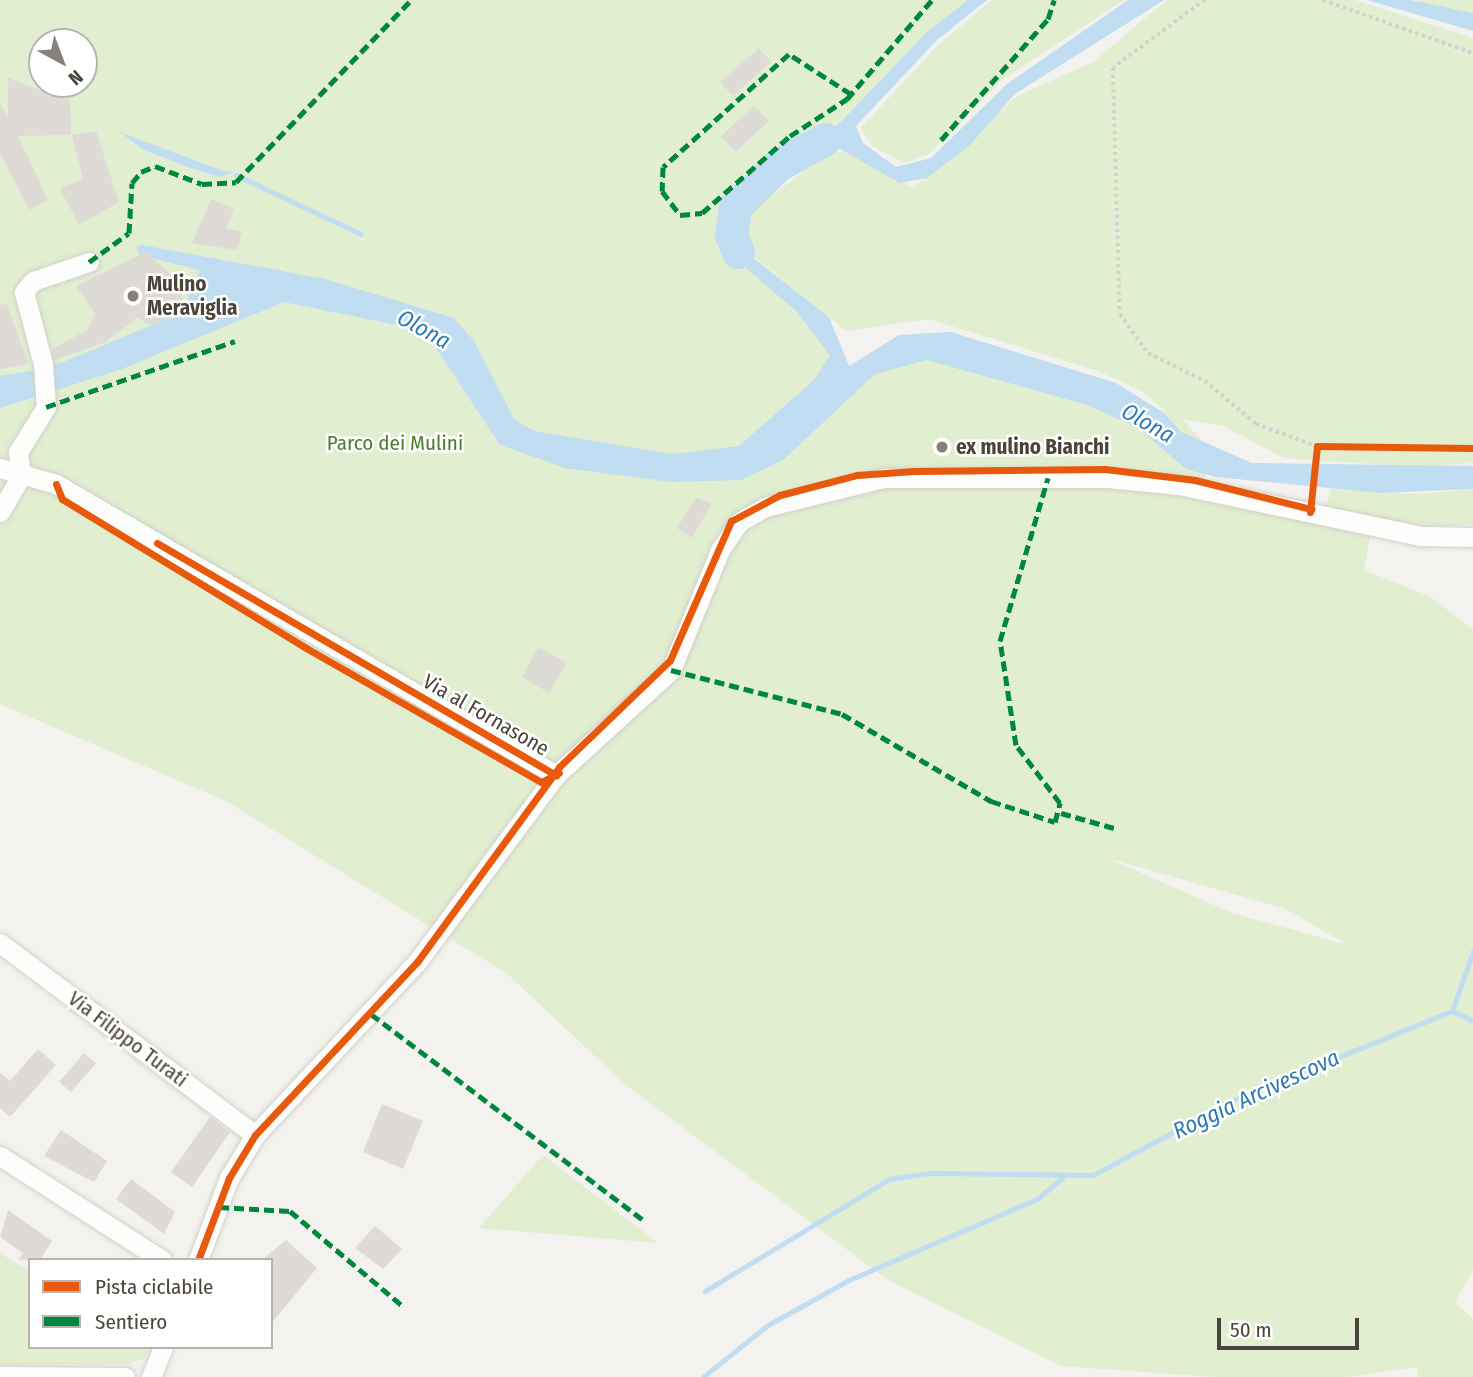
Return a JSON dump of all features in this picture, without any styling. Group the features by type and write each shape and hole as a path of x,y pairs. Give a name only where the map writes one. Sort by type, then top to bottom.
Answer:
{"street":[{"path":"0,512 22,476 18,452 46,407 43,364 24,292 33,281 89,262"},
{"name":"Via al Fornasone","path":"0,468 56,484 556,775 417,962 255,1135 229,1178 199,1258"},
{"path":"556,775 671,670 720,550 738,522 765,507 884,478 1108,478 1310,512 1422,536 1473,537"},
{"name":"Via Filippo Turati","path":"0,943 255,1135"},
{"path":"0,1156 159,1258"},
{"path":"151,1377 162,1349"},
{"path":"0,1377 125,1377"}],"path":[{"path":"1205,0 1113,68 1120,314 1148,353 1205,381 1256,424 1317,446 1326,446"},
{"path":"1323,0 1473,53"},
{"path":"1316,459 1317,446"}],"green space":[{"name":"Parco dei Mulini","path":"0,0 975,0 841,141 787,169 758,193 737,232 741,253 826,327 845,371 957,336 1076,392 1166,411 1140,390 1098,371 929,319 846,331 754,257 743,238 750,212 825,155 843,151 913,188 1017,96 1093,62 1167,0 1354,0 1473,38 1473,463 1417,467 1284,458 1223,426 1182,419 1212,452 1201,495 1371,532 1364,570 1431,597 1473,630 1473,1269 1455,1302 1473,1319 1473,1377 1418,1377 1417,1367 1347,1377 1213,1377 1061,1366 888,1280 627,1086 506,973 226,801 0,704","holes":["1107,858 1286,909 1348,945 1232,913"]},
{"path":"992,0 1124,0 1002,80 928,155 904,163 872,146 861,128 938,45"},
{"path":"1415,0 1473,0 1473,17 1441,9"},
{"path":"1331,489 1419,494 1473,489 1473,524 1428,527 1325,510"},
{"path":"543,1155 658,1243 479,1228"},
{"path":"0,1253 28,1271 28,1349 149,1351 145,1358 128,1364 0,1365"}],"water":[{"path":"968,0 987,0 936,41 856,126 863,143 896,167 931,158 1007,84 1128,0 1164,0 1015,94 970,145 927,178 900,183 835,146 810,156 748,211 739,228 742,249 829,317 849,366 899,335 951,332 1116,383 1164,413 1181,432 1252,463 1473,466 1473,489 1380,493 1216,477 1186,469 1138,428 1087,405 927,360 875,374 783,460 741,480 671,482 565,468 500,445 430,339 406,327 284,302 122,369 0,408 0,376 49,368 181,313 200,270 139,255 136,247 142,245 325,279 454,318 474,341 514,419 534,431 673,454 739,446 815,379 830,355 796,311 731,255 723,228 775,169 841,122 927,32"},
{"path":"1367,0 1411,0 1473,13 1473,31"},
{"path":"120,132 223,171 235,172 220,177 187,167 142,149"}],"building":[{"path":"759,48 771,62 733,96 720,82"},
{"path":"8,78 28,85 28,98 62,98 70,101 71,135 18,136 48,200 29,210 0,153 0,103 8,117"},
{"path":"754,106 769,121 735,152 721,136"},
{"path":"96,131 119,202 79,225 60,189 83,178 72,135"},
{"path":"211,199 234,209 226,228 242,232 237,250 192,243"},
{"name":"Mulino Meraviglia","path":"146,252 174,277 187,310 153,326 137,318 104,343 55,360 52,349 87,330 95,314 76,286"},
{"path":"7,304 28,364 0,369 0,305"},
{"path":"696,498 712,503 692,538 677,528"},
{"path":"538,647 567,663 549,693 522,677"},
{"path":"38,1049 56,1065 10,1117 0,1108 0,1073 10,1081"},
{"path":"84,1053 96,1063 71,1092 59,1082"},
{"path":"382,1104 423,1121 403,1169 363,1152"},
{"path":"210,1117 230,1132 192,1187 171,1172"},
{"path":"61,1130 107,1161 94,1182 44,1156"},
{"path":"131,1179 175,1212 164,1234 116,1199"},
{"path":"8,1210 52,1241 41,1258 18,1260 23,1253 0,1237"},
{"path":"375,1226 402,1249 383,1269 355,1248"},
{"path":"286,1240 317,1268 273,1322 273,1258 264,1258"}],"waterway":[{"name":"Olona","path":"738,252 731,235 735,207 778,165 825,139"},
{"path":"236,175 361,234"},
{"name":"Roggia Arcivescova","path":"705,1291 889,1179 929,1173 1093,1175 1231,1101 1452,1011 1473,951"},
{"name":"Roggia Arcivescova","path":"1452,1011 1473,1021"},
{"name":"Roggia Arcivescova","path":"703,1377 768,1325 849,1280 1037,1199 1062,1178"}],"marked path":[{"path":"89,262 129,233 132,183 141,172 155,166 202,184 236,182 411,0"},
{"path":"851,94 789,54 663,167 662,191 680,215 702,213 790,136 847,99 932,0"},
{"path":"941,140 1048,19 1054,0"},
{"path":"46,407 235,341"},
{"path":"671,670 842,714 991,801 1055,822 1060,803 1016,745 1000,641 1048,478"},
{"path":"1061,813 1114,828"},
{"path":"371,1014 645,1221"},
{"path":"219,1207 290,1211 403,1306"}],"cycle path":[{"path":"1310,512 1317,446 1473,448"},
{"path":"199,1258 229,1178 255,1135 417,962 559,767 670,660 731,521 780,495 857,475 914,471 1105,469 1195,480 1311,509"},
{"path":"56,484 62,499 306,648 541,782 559,773"},
{"path":"157,543 556,775"}],"place":[{"name":"Mulino Meraviglia","path":"133,296"},
{"name":"ex mulino Bianchi","path":"942,447"}]}
